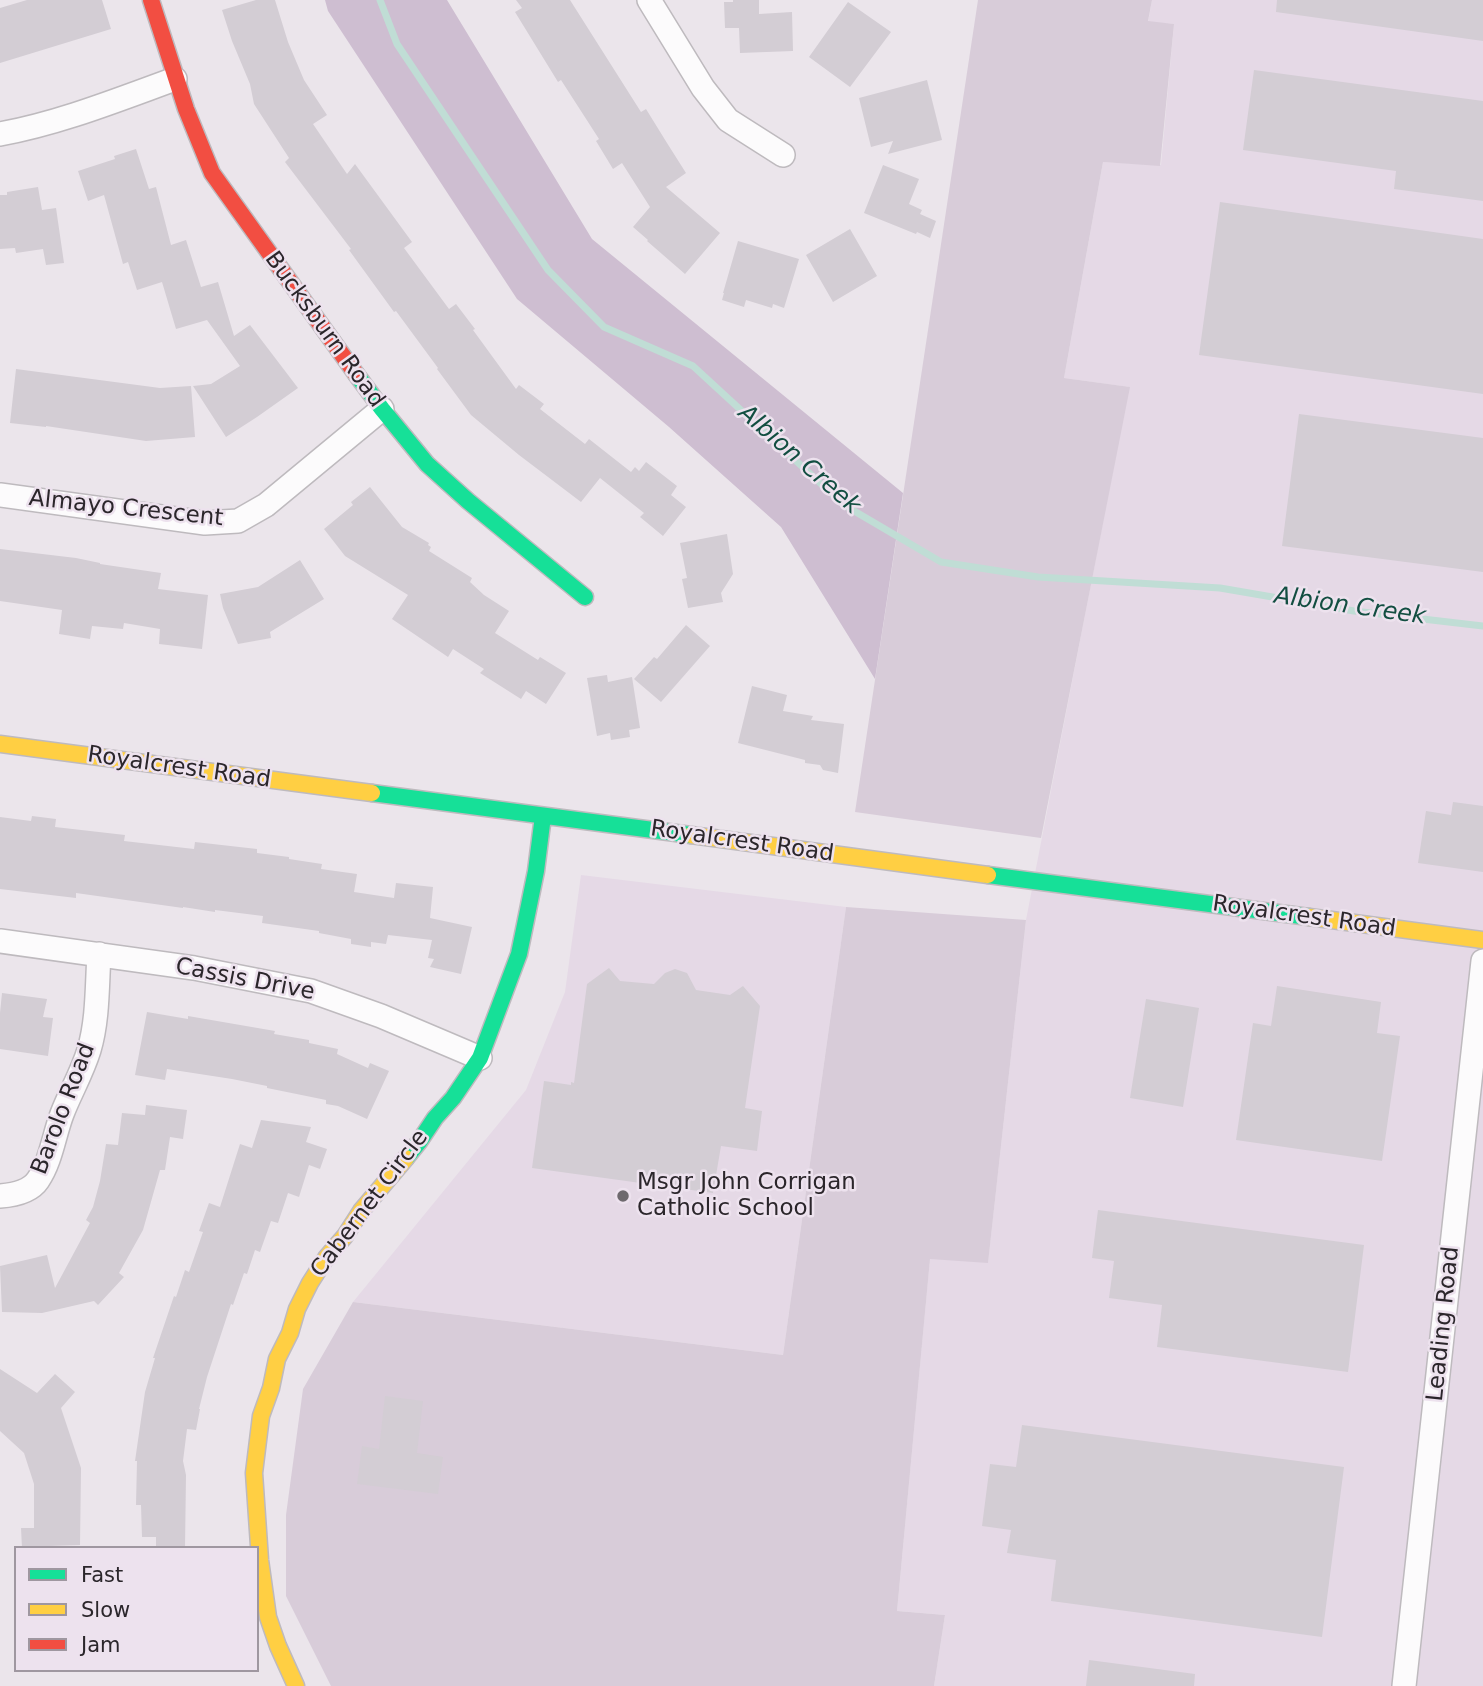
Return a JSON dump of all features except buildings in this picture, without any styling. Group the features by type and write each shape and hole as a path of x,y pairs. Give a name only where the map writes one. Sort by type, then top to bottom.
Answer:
{"street":[{"name":"Bucksburn Road","path":"151,0 175,79 212,173 382,409 427,464 585,597"},
{"path":"649,0 703,88 728,120 783,155"},
{"path":"0,134 69,117 175,79"},
{"name":"Almayo Crescent","path":"0,495 205,523 239,521 266,505 382,409"},
{"name":"Royalcrest Road","path":"0,744 1483,940"},
{"name":"Cabernet Circle","path":"259,1546 254,1473 261,1416 277,1359 310,1283 326,1258 453,1098 480,1058 519,954 536,871 543,816"},
{"name":"Cassis Drive","path":"0,942 194,968 311,990 480,1058"},
{"name":"Barolo Road","path":"0,1196 19,1194 37,1182 45,1166 62,1114 89,1050 95,1021 99,954"},
{"name":"Leading Road","path":"1404,1686 1483,961"},
{"name":"Cabernet Circle","path":"259,1547 268,1617 296,1686"}],"shaded area":[{"path":"325,0 447,0 592,239 903,493 875,679 781,527 669,427 517,299 328,11"},
{"path":"978,0 1152,0 1148,21 1174,24 1160,166 1103,162 1064,378 1130,387 1041,838 855,812"},
{"path":"1152,0 1483,0 1483,1686 934,1686 945,1615 897,1611 930,1258 988,1262 1026,920 1129,387 1064,378 1103,162 1161,165 1174,24 1148,22"},
{"name":"Msgr John Corrigan Catholic School","path":"581,875 846,907 783,1355 353,1302 526,1090 565,992"},
{"path":"846,907 1026,920 988,1263 930,1259 897,1611 945,1615 934,1686 331,1686 286,1596 286,1515 303,1389 353,1302 783,1355"}],"waterway":[{"name":"Albion Creek","path":"380,0 397,44 548,270 604,327 693,366 844,505 941,562 1038,577 1220,588 1354,611 1483,626"}],"traffic: fast":[{"path":"356,374 427,464 585,597"},
{"path":"372,793 691,835"},
{"path":"406,1158 480,1058 519,954 536,871 543,816"},
{"path":"988,875 1309,917"}],"traffic: slow":[{"path":"0,744 372,793"},
{"path":"691,835 988,875"},
{"path":"1309,917 1483,940"},
{"path":"296,1686 268,1617 260,1560 254,1473 261,1416 277,1359 310,1283 361,1211 406,1158"}],"traffic: jam":[{"path":"151,0 186,109 212,173 356,374"}],"place":[{"name":"Msgr John Corrigan Catholic School","path":"623,1196"}]}
